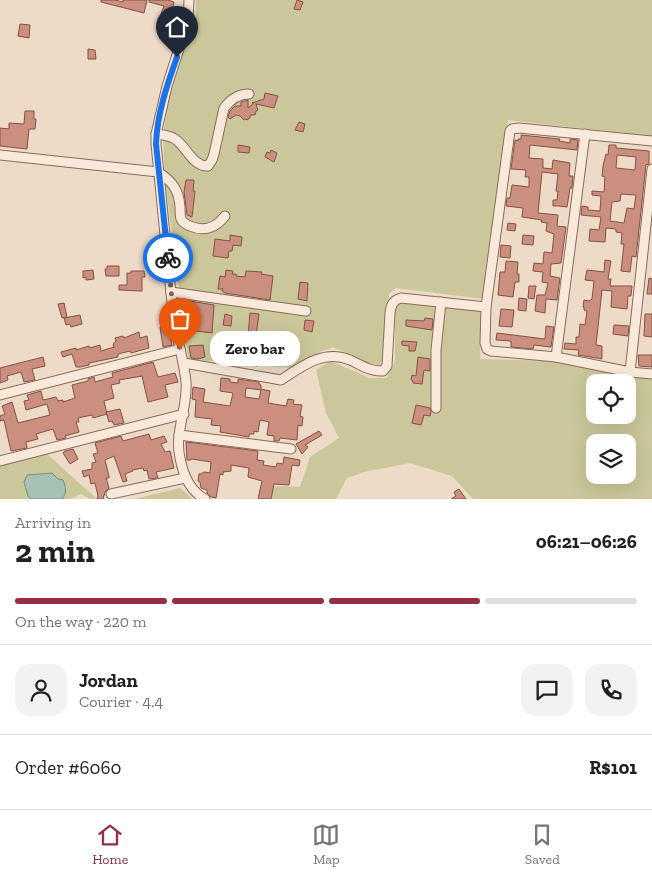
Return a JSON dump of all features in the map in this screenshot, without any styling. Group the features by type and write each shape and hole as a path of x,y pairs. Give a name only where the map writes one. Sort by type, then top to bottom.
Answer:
{"street":[{"path":"188,0 188,22 167,86 156,134 158,172 171,292 186,386 184,414 179,435 179,456 185,478 204,499"},
{"path":"156,134 168,135 176,139 194,160 202,166 208,166 212,160 224,108 228,102 249,94"},
{"path":"652,141 515,128 510,131 486,307 485,343 491,351 556,357 630,372 652,374"},
{"path":"556,357 584,134"},
{"path":"0,155 158,172 174,185 180,205 181,219 184,223 200,229 208,229 221,222 225,216"},
{"path":"630,372 652,169"},
{"path":"171,292 306,311"},
{"path":"184,364 281,380 305,364 325,356 345,358 374,372 383,371 387,366 390,313 392,304 396,299 486,307"},
{"path":"436,408 436,350 441,302"},
{"path":"0,395 180,346"},
{"path":"0,461 184,414"},
{"path":"179,435 291,449"},
{"path":"111,494 185,478"}],"shaded area":[{"path":"196,0 652,0 652,136 508,120 484,299 396,288 389,294 384,355 380,366 333,347 312,355 291,368 188,359 165,180 163,135 170,91 191,26 196,21"},
{"path":"403,300 481,309 480,359 556,361 634,374 586,374 586,424 636,424 636,374 652,377 652,499 473,499 452,476 410,463 364,472 347,478 336,499 267,499 275,486 300,487 310,457 339,438 326,413 316,370 330,361 370,378 387,378 395,361 395,308"},
{"path":"47,454 97,499 90,499 81,494 71,499 62,499 64,497 58,479 52,473 45,475 37,474 28,495 31,499 0,499 0,466"},
{"path":"52,473 58,479 63,480 65,488 64,497 62,499 31,499 28,496 24,482 27,475"},
{"path":"180,488 193,499 134,499"}],"building":[{"path":"101,0 123,2 123,0 147,0 144,13 101,2"},
{"path":"149,0 168,0 174,2 171,17 161,14 164,6 149,2"},
{"path":"297,0 303,2 300,10 294,9"},
{"path":"20,24 30,25 29,38 18,36"},
{"path":"88,49 95,50 96,59 88,59"},
{"path":"265,93 278,96 274,108 256,104 258,110 255,115 250,115 250,118 247,120 236,115 230,119 228,117 230,111 235,106 241,106 241,102 248,100 248,108 254,103 252,103 264,99"},
{"path":"25,111 34,111 34,119 36,119 35,129 29,129 27,149 0,146 0,128 9,129 9,123 24,124"},
{"path":"299,122 305,124 303,132 295,130"},
{"path":"521,135 560,139 559,141 570,143 570,139 578,140 577,150 530,145 529,158 543,159 543,168 552,169 553,160 570,163 569,176 573,176 567,207 553,206 553,200 557,200 558,174 542,172 538,213 558,215 557,226 566,227 561,263 551,264 550,276 560,278 557,300 546,299 545,313 535,311 537,295 545,295 548,283 542,282 543,272 533,271 534,263 543,264 544,252 552,253 554,234 546,231 547,223 541,222 542,220 522,217 523,208 506,206 507,198 510,198 512,185 529,187 529,177 525,177 526,170 511,169 515,140 521,139"},
{"path":"238,145 250,147 249,153 238,152"},
{"path":"609,145 616,145 616,148 649,151 649,164 646,165 636,257 632,256 630,272 621,271 624,244 621,244 622,233 616,232 616,229 606,228 605,242 589,241 590,229 599,230 601,217 581,215 582,206 588,207 588,210 600,211 601,196 592,195 592,191 604,192 605,177 602,176 603,166 606,154 608,155","holes":["617,155 636,157 635,170 616,168","621,194 636,195 634,209 627,208 624,223 610,221 612,202 620,201"]},
{"path":"271,150 277,153 274,162 265,157 267,152 270,153"},
{"path":"186,180 194,180 193,191 195,191 192,217 187,215 184,192"},
{"path":"508,223 516,224 515,231 507,230"},
{"path":"230,235 242,237 241,246 233,245 232,251 229,251 228,258 213,256 215,239 230,241"},
{"path":"523,235 534,236 533,245 522,244"},
{"path":"501,245 511,246 510,258 500,257"},
{"path":"179,246 187,247 185,259 177,258"},
{"path":"605,260 611,261 608,279 611,279 610,286 632,286 631,296 628,296 627,309 611,307 612,291 602,290 596,345 602,346 602,359 578,355 579,350 564,349 565,343 576,344 576,337 579,337 580,324 585,325 587,311 583,307 584,300 589,301 592,299 594,281 585,280 587,270 604,272"},
{"path":"506,261 518,262 517,274 519,274 519,282 515,282 513,297 498,295 500,272 505,272"},
{"path":"107,266 119,266 119,276 106,276 105,269 107,269"},
{"path":"93,270 94,279 86,280 86,277 83,278 83,271"},
{"path":"226,270 233,271 232,274 236,274 236,276 245,277 246,271 262,272 261,274 273,276 270,300 225,293 222,291 223,289 218,289 220,276 225,277"},
{"path":"131,271 144,271 145,277 142,277 142,291 119,290 119,285 127,285 127,273 131,273"},
{"path":"649,278 652,279 652,294 647,294"},
{"path":"300,282 308,283 307,301 298,299"},
{"path":"529,286 536,286 534,299 528,298"},
{"path":"519,298 527,299 526,311 518,310"},
{"path":"183,300 214,305 212,333 188,330"},
{"path":"64,303 67,317 62,318 58,304"},
{"path":"501,309 514,310 512,327 499,326"},
{"path":"250,313 259,314 256,336 248,335"},
{"path":"225,314 232,316 231,326 223,325"},
{"path":"645,314 652,314 652,337 644,336"},
{"path":"80,315 82,324 71,327 70,324 66,325 64,318"},
{"path":"425,318 433,319 432,330 406,326 406,320 424,321"},
{"path":"305,320 314,321 312,332 304,330"},
{"path":"168,325 172,345 163,347 160,327"},
{"path":"614,325 629,326 628,336 613,334"},
{"path":"546,326 554,327 551,347 534,345 533,349 511,347 511,341 496,340 497,333 545,339"},
{"path":"139,332 140,338 147,336 149,348 118,354 118,357 89,363 89,365 76,367 72,354 63,357 61,352 100,345 101,351 114,347 115,338 123,336 124,338"},
{"path":"244,336 252,337 251,345 260,348 258,366 250,365 252,352 243,351"},
{"path":"228,337 235,338 232,362 223,361 224,354 226,354"},
{"path":"402,341 417,342 415,351 409,351 409,346 402,345"},
{"path":"203,345 205,357 191,358 189,346"},
{"path":"638,355 652,355 652,367 639,366"},
{"path":"43,357 45,366 32,369 35,380 24,382 21,372 7,376 8,380 0,383 0,368"},
{"path":"418,357 430,359 430,371 424,370 422,384 413,383 411,380 412,375 416,376"},
{"path":"153,362 158,377 175,373 178,382 165,385 168,397 148,402 142,376 119,380 120,383 111,385 114,398 104,401 107,414 93,418 92,415 78,418 79,422 76,422 79,432 65,436 66,438 57,440 53,429 36,434 38,439 26,442 27,448 11,451 4,420 0,421 0,416 5,414 2,406 12,402 18,423 50,415 47,404 26,410 24,401 29,400 27,395 41,391 43,400 56,397 58,401 63,400 63,402 75,398 72,385 88,381 88,379 94,377 95,382 113,377 112,373"},
{"path":"221,378 230,379 230,382 238,383 238,379 259,382 261,389 270,391 268,403 286,406 288,399 294,400 293,404 302,405 300,416 303,417 302,426 298,425 297,440 280,438 279,441 274,441 274,436 267,435 269,422 260,420 258,432 254,431 254,434 249,434 249,437 220,432 221,426 211,425 212,419 195,417 196,400 192,399 193,387 205,389 203,402 230,406 233,393 220,391","holes":["246,388 261,390 259,399 245,397"]},
{"path":"416,405 430,408 431,412 430,416 424,415 421,425 412,423"},
{"path":"120,409 124,423 114,425 112,421 109,422 106,412"},
{"path":"319,431 322,435 305,445 308,447 302,454 296,444"},
{"path":"149,434 151,440 164,436 167,442 161,444 165,452 170,451 174,468 156,472 158,478 149,479 147,470 144,471 143,468 132,470 125,474 127,481 123,482 114,456 105,460 109,476 109,478 106,478 109,488 105,492 103,499 97,499 95,483 91,484 89,475 84,477 82,471 92,469 92,463 96,462 93,454 98,453 95,443 121,436 123,441"},
{"path":"186,442 258,451 257,460 264,461 263,465 276,467 277,463 283,464 284,457 300,460 299,466 292,465 289,485 274,484 271,499 258,499 262,481 248,477 249,468 231,465 231,471 223,472 223,475 220,474 216,498 211,497 207,490 201,488 198,481 199,474 204,472 210,473 211,462 187,460"},
{"path":"73,449 78,459 70,464 63,453"},
{"path":"459,489 466,499 451,499 456,496 454,492"}],"way so far":[{"path":"168,258 174,321 180,349"}],"place":[{"name":"Zero bar","path":"180,349"}],"route":[{"path":"168,258 156,134 167,86 177,57"}]}
